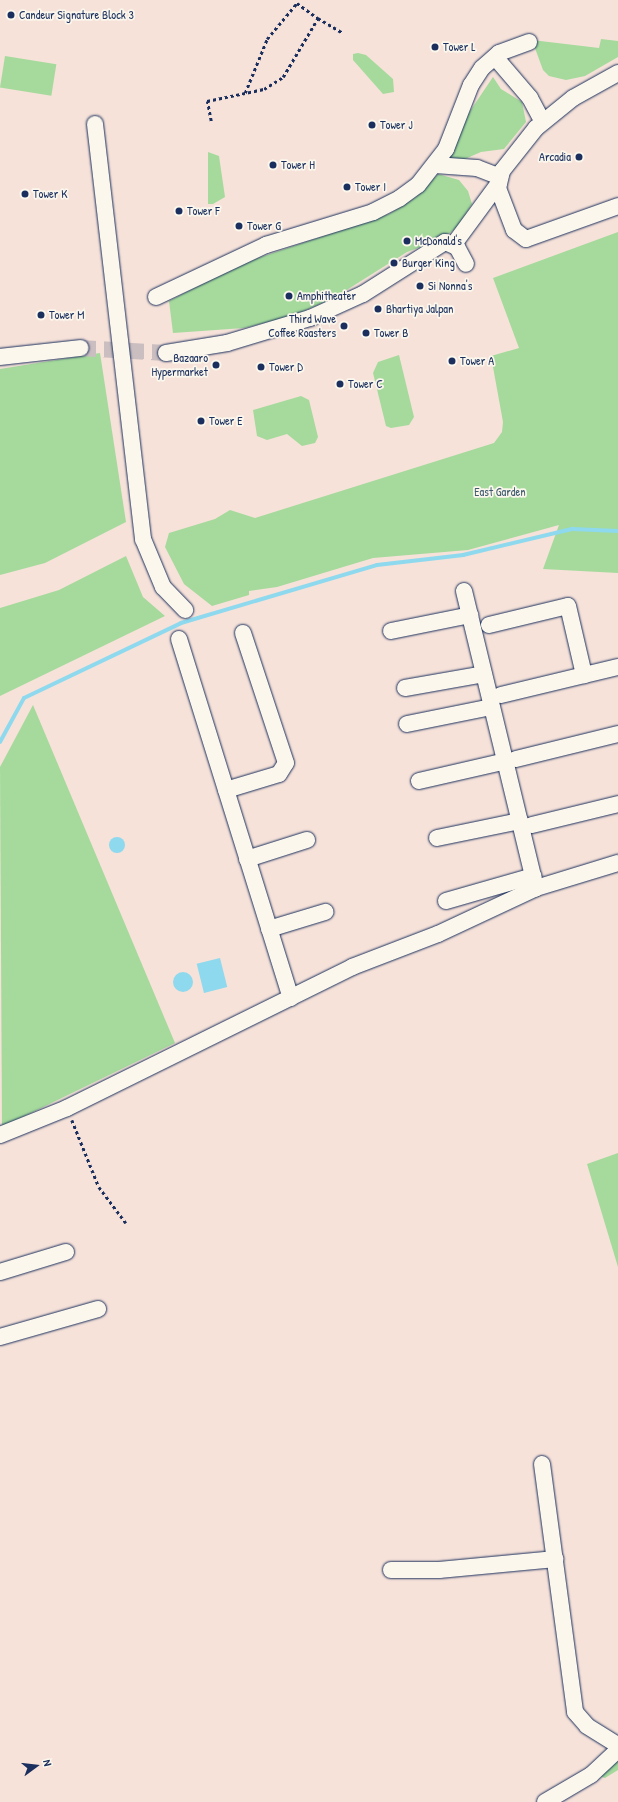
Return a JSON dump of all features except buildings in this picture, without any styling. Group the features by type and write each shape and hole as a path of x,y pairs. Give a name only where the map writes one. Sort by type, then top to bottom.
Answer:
{"street":[{"path":"156,297 293,234 373,212 406,193 435,165 446,149 471,85 495,57 529,42"},
{"path":"495,57 530,98 543,122"},
{"path":"454,244 499,180 516,151 543,122 573,98 618,73"},
{"path":"96,124 143,539 163,588 185,610"},
{"path":"435,165 477,168 499,180 514,230 526,239 618,206"},
{"path":"166,353 227,343 310,318 363,294 426,252 445,242 454,244 466,264"},
{"path":"0,357 80,348"},
{"path":"464,590 484,674 496,701 511,760 526,823 534,882"},
{"path":"489,625 568,606 584,675"},
{"path":"391,631 470,615"},
{"path":"226,790 279,774 286,763 243,633"},
{"path":"179,638 291,998"},
{"path":"408,724 618,667"},
{"path":"405,688 484,674"},
{"path":"419,780 511,760 618,734"},
{"path":"437,838 526,823 618,804"},
{"path":"247,859 307,840"},
{"path":"446,901 618,863"},
{"path":"0,1135 67,1108 352,967 438,934 534,882"},
{"path":"269,929 325,912"},
{"path":"0,1272 66,1252"},
{"path":"0,1337 98,1309"},
{"path":"542,1464 575,1712 586,1726 618,1745"},
{"path":"390,1570 439,1570 555,1559"},
{"path":"545,1802 591,1775 618,1750"}],"path":[{"path":"245,93 267,39 297,3 343,33"},
{"path":"211,121 207,101 271,86 283,77 318,18"},
{"path":"67,1108 99,1187 126,1223"}],"green space":[{"path":"601,39 618,41 618,57 585,76 566,80 549,76 543,70 532,40 599,48"},
{"path":"358,53 366,55 393,79 394,92 383,94 353,60 353,54"},
{"path":"5,56 56,64 51,96 0,88"},
{"path":"493,77 501,89 522,102 526,122 504,149 481,152 458,162 449,158 466,117"},
{"path":"208,152 219,156 225,197 213,204 208,204"},
{"path":"438,174 459,180 468,191 472,204 458,226 443,239 407,252 334,298 290,317 244,328 173,333 169,301 243,263 389,214 416,197"},
{"name":"East Garden","path":"618,232 618,573 543,569 559,525 468,550 373,558 277,587 249,591 249,595 212,606 184,584 165,547 169,533 215,519 230,510 255,518 494,443 502,432 503,422 491,356 519,348 493,278"},
{"path":"100,353 126,522 45,563 0,575 0,369"},
{"path":"399,355 414,417 409,425 391,428 386,426 373,373 378,362"},
{"path":"301,396 309,400 318,437 315,443 302,446 287,434 267,440 257,436 253,410"},
{"path":"126,556 143,597 165,616 0,696 0,608 59,590"},
{"path":"33,705 175,1043 2,1127 0,767"},
{"path":"618,1153 618,1267 587,1164"},
{"path":"618,1755 618,1770 605,1778 596,1775"}],"water":[{"path":"117,837 123,839 125,845 123,851 117,853 111,851 109,845 111,839"},
{"path":"220,958 227,987 204,993 197,964"},
{"path":"183,972 190,975 193,982 190,989 183,992 176,989 173,982 176,975"}],"waterway":[{"path":"0,742 24,698 181,623 377,565 463,555 572,529 618,531"}],"tunnel":[{"path":"80,348 166,353"}],"place":[{"name":"Candeur Signature Block 3","path":"11,15"},
{"name":"Tower L","path":"435,47"},
{"name":"Tower J","path":"372,125"},
{"name":"Arcadia","path":"579,157"},
{"name":"Tower H","path":"273,165"},
{"name":"Tower I","path":"347,187"},
{"name":"Tower K","path":"25,194"},
{"name":"Tower F","path":"179,211"},
{"name":"Tower G","path":"239,226"},
{"name":"McDonald's","path":"407,241"},
{"name":"Burger King","path":"394,263"},
{"name":"Si Nonna's","path":"420,286"},
{"name":"Amphitheater","path":"289,296"},
{"name":"Bhartiya Jalpan","path":"378,309"},
{"name":"Tower M","path":"41,315"},
{"name":"Third Wave Coffee Roasters","path":"344,326"},
{"name":"Tower B","path":"366,333"},
{"name":"Tower A","path":"452,361"},
{"name":"Bazaaro Hypermarket","path":"216,365"},
{"name":"Tower D","path":"261,367"},
{"name":"Tower C","path":"340,384"},
{"name":"Tower E","path":"201,421"}]}
